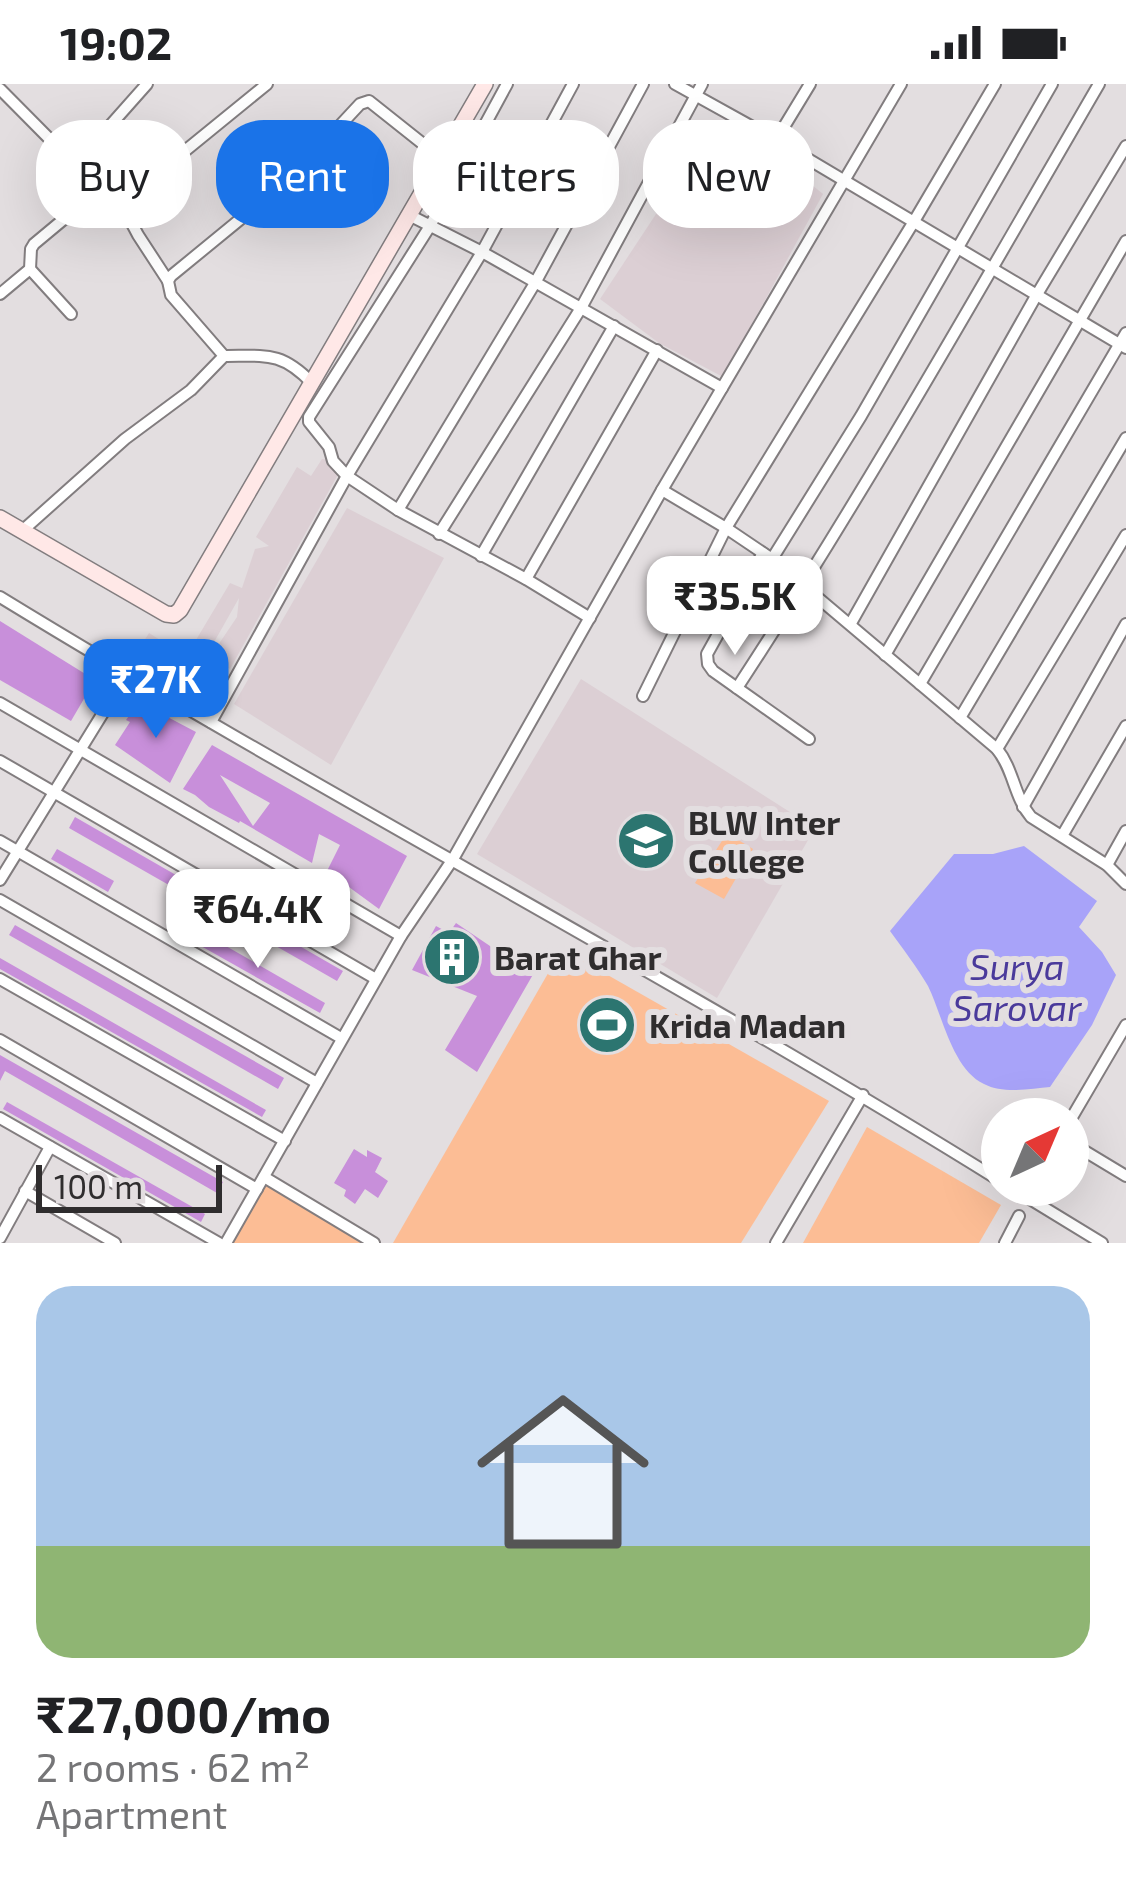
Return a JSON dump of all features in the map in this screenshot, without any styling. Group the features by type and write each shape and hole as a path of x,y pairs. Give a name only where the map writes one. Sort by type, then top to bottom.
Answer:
{"street":[{"path":"115,120 147,84"},
{"path":"192,146 267,84"},
{"path":"464,120 485,84"},
{"path":"487,120 507,84"},
{"path":"211,722 347,476 482,252 573,84"},
{"path":"398,510 536,283 643,84"},
{"path":"675,84 739,120"},
{"path":"439,534 581,308 702,84"},
{"path":"788,120 810,84"},
{"path":"0,1118 223,1243 400,936 453,859 662,490 901,84"},
{"path":"643,696 726,528 995,84"},
{"path":"809,740 713,670 707,654 861,416 1052,84"},
{"path":"737,688 892,441 1099,84"},
{"path":"3,87 36,122"},
{"path":"168,281 293,176 364,101 413,136"},
{"path":"850,623 1126,146"},
{"path":"814,163 1081,322 1124,342 920,684"},
{"path":"0,518 174,615 413,208"},
{"path":"409,215 413,217"},
{"path":"0,294 30,269 34,244 53,228"},
{"path":"134,228 168,281 171,295 224,356"},
{"path":"429,228 309,417 312,428 347,476 439,534 590,618"},
{"path":"434,228 722,388"},
{"path":"885,655 1126,241"},
{"path":"30,269 71,314"},
{"path":"481,556 614,326"},
{"path":"526,579 657,350"},
{"path":"22,531 124,439 191,390 224,356 279,357 311,383"},
{"path":"960,718 1126,438"},
{"path":"662,490 805,584 997,749 1023,807 1041,824 1107,866 1126,884"},
{"path":"997,749 1125,537"},
{"path":"0,597 863,1096 981,1169"},
{"path":"1023,807 1126,624"},
{"path":"0,880 127,674"},
{"path":"0,703 400,936"},
{"path":"1062,836 1126,726"},
{"path":"0,761 376,979"},
{"path":"1107,866 1126,831"},
{"path":"0,841 341,1038"},
{"path":"0,900 317,1082"},
{"path":"0,979 285,1142"},
{"path":"1083,1098 1126,1025"},
{"path":"0,1040 257,1190"},
{"path":"1110,1052 1126,1061"},
{"path":"776,1243 863,1096"},
{"path":"0,1238 50,1147"},
{"path":"1089,1154 1126,1176"},
{"path":"265,1177 371,1242"},
{"path":"25,1191 115,1243"},
{"path":"1040,1206 1102,1243"},
{"path":"1005,1243 1019,1216"}],"shaded area":[{"path":"814,187 823,194 814,210"},
{"path":"647,228 804,228 723,377 659,343 600,299"},
{"path":"322,459 345,462 230,669 210,657 237,617 239,598 204,660 190,650 230,583 242,588 255,549 269,546 256,537 297,467 311,476"},
{"path":"347,508 444,558 331,765 234,704"},
{"path":"149,633 214,674 201,695 134,657"},
{"name":"BLW Inter College","path":"581,679 815,828 717,998 477,854"},
{"path":"727,833 753,849 724,899 695,883"},
{"name":"Krida Madan","path":"562,949 829,1101 741,1243 393,1243"},
{"path":"867,1127 981,1193 981,1206 1000,1206 979,1243 803,1243"},
{"path":"264,1177 369,1243 226,1243"}],"water":[{"name":"Surya Sarovar","path":"1024,846 1097,901 1079,927 1116,975 1092,1025 1050,1087 1008,1090 984,1084 964,1066 928,986 890,931 954,854 993,854"}],"building":[{"path":"0,621 95,680 71,721 0,680"},
{"path":"139,702 196,732 170,783 115,745"},
{"path":"212,745 407,856 379,909 327,871 340,845 319,834 312,863 183,789","holes":["220,775 270,803 253,826"]},
{"path":"75,817 343,971 337,981 69,828"},
{"path":"57,849 114,881 108,892 51,859"},
{"path":"456,923 535,971 477,1072 445,1050 477,996 412,970 436,926 449,933"},
{"path":"15,925 284,1078 278,1089 9,935"},
{"path":"198,930 325,1003 320,1013 192,941"},
{"path":"0,958 266,1110 262,1117 0,969"},
{"path":"0,1055 223,1182 217,1193 5,1071 0,1081"},
{"path":"7,1102 205,1214 201,1222 3,1109"},
{"path":"354,1149 367,1157 367,1150 382,1158 375,1172 388,1181 378,1198 365,1189 355,1204 334,1183"}],"place":[{"name":"BLW Inter College","path":"646,841"},
{"name":"Barat Ghar","path":"452,957"},
{"name":"Krida Madan","path":"607,1025"}]}
